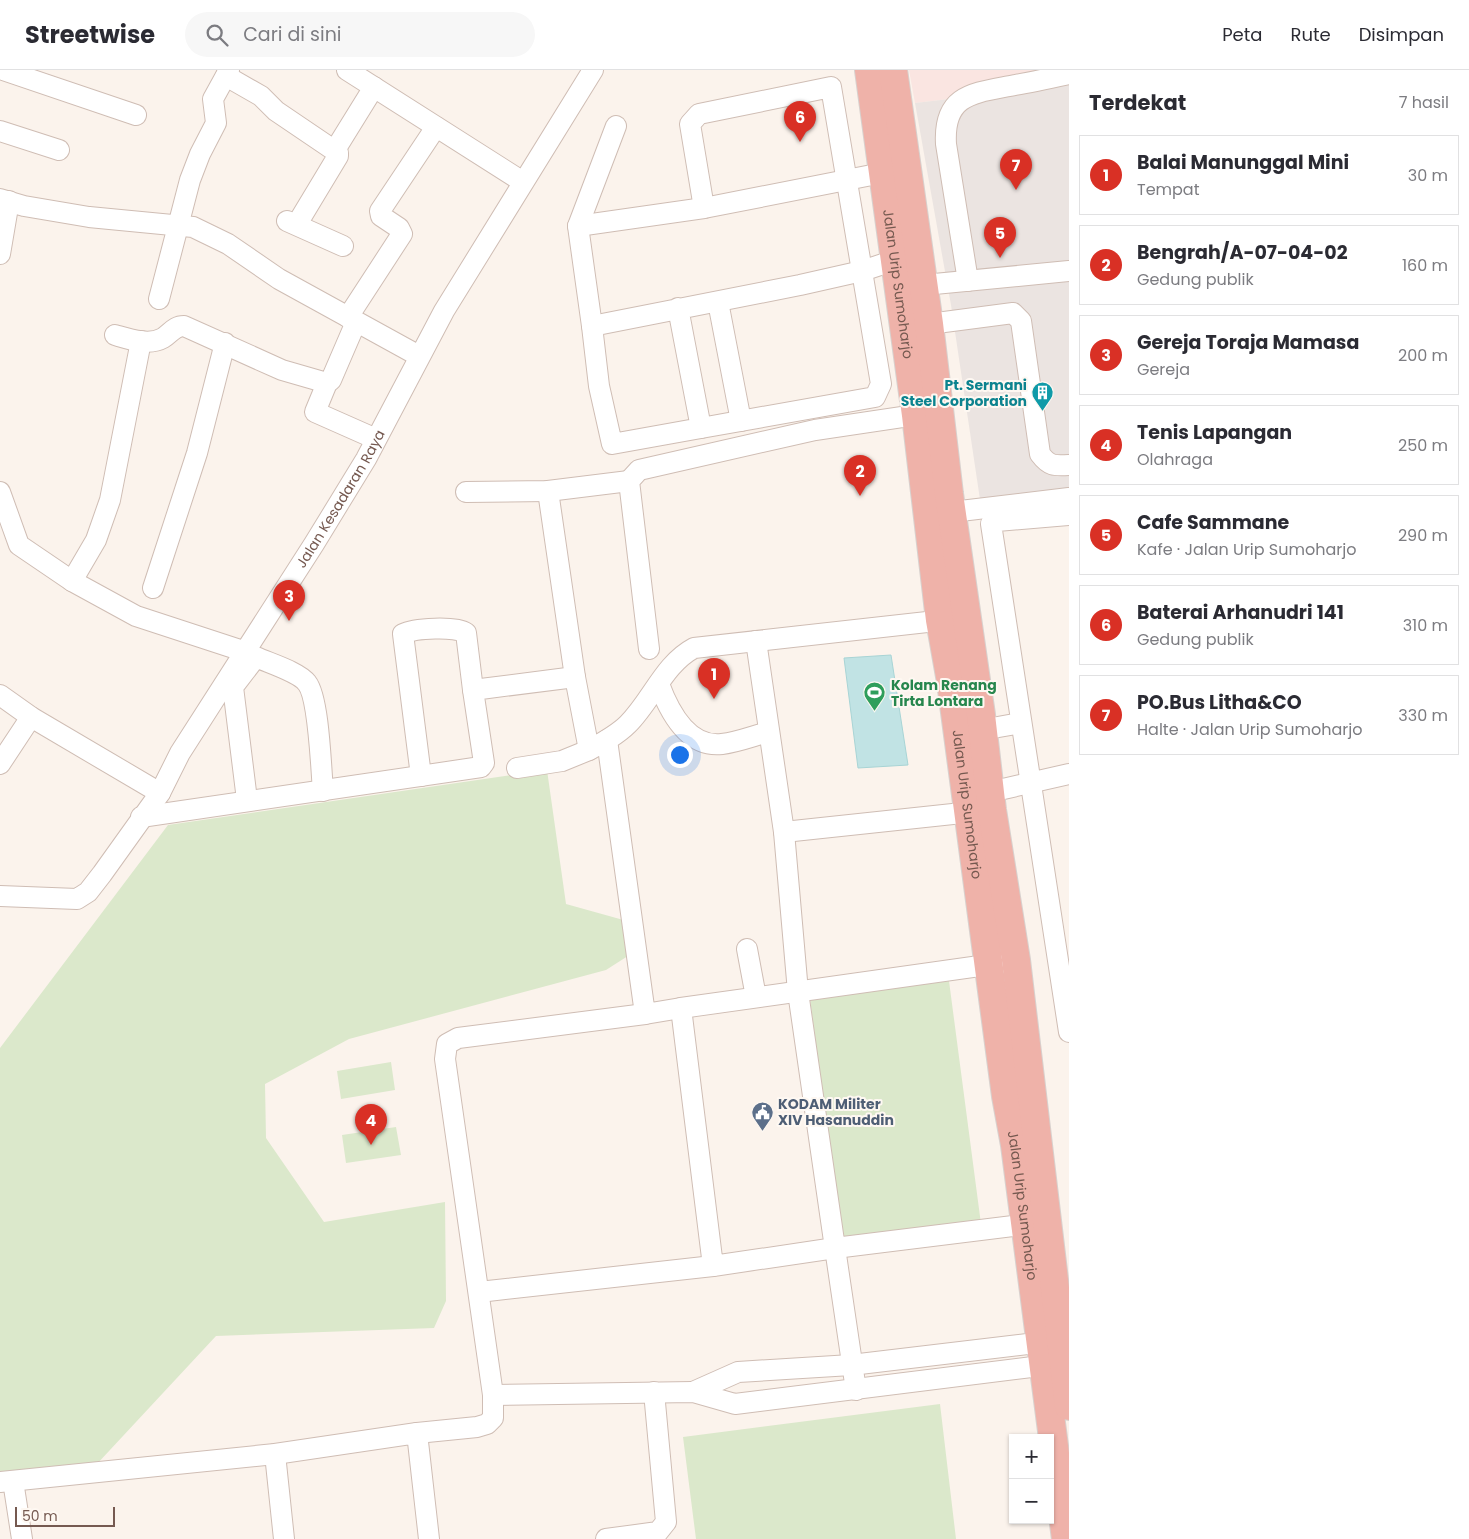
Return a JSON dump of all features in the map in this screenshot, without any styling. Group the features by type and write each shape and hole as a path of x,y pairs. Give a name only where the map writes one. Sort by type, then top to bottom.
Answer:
{"highway":[{"name":"Jalan Urip Sumoharjo","path":"869,70 908,259 927,413 940,620 970,732 983,805 1016,960 1019,1094"},
{"name":"Jalan Urip Sumoharjo","path":"890,165 893,70"},
{"name":"Jalan Urip Sumoharjo","path":"908,259 924,285 929,324 927,413 952,512 966,617 970,732"},
{"name":"Jalan Urip Sumoharjo","path":"983,805 989,966 1019,1094 1051,1353 1066,1539"},
{"name":"Jalan Urip Sumoharjo","path":"1051,1353 1069,1406"}],"street":[{"path":"3,70 136,115"},
{"name":"Jalan Kesadaran Raya","path":"0,896 71,900 81,897 102,874 160,793 180,753 324,527 376,439 419,356 523,182 593,70"},
{"path":"159,300 177,224 200,154 216,123 213,99 228,73 261,96 276,111 335,150 338,156 292,223 343,246"},
{"path":"968,281 946,144 945,132 950,113 959,101 982,91 1069,74"},
{"path":"335,150 363,77 436,127 523,182"},
{"path":"616,126 578,226 599,386 612,444 875,397 881,384 831,87 699,114 690,124 704,208"},
{"path":"376,439 315,412 327,383 331,380 352,319 402,234 399,228 381,216 380,211 436,127"},
{"path":"0,131 59,150"},
{"path":"578,226 704,208 846,180 890,165"},
{"path":"0,254 4,200 24,206 82,216 193,227 214,236 279,279 419,356"},
{"path":"592,326 678,308 718,302 862,271 908,259"},
{"path":"924,285 1069,271"},
{"path":"718,302 741,421"},
{"path":"678,308 701,428"},
{"path":"929,324 1013,313 1018,316 1021,321 1040,454 1052,466 1069,465"},
{"path":"115,335 142,341 157,341 174,329 184,326 282,370 327,383"},
{"path":"72,581 96,540 110,500 142,341"},
{"path":"153,588 198,454 225,343"},
{"path":"466,492 548,491 629,481 639,470 666,462 683,461 815,430 927,413"},
{"path":"629,481 649,648"},
{"path":"548,491 575,677 589,750"},
{"path":"0,492 19,545 72,581 136,616 246,652"},
{"path":"952,512 1069,498"},
{"path":"1069,515 997,521 991,524 1069,1032"},
{"path":"517,768 562,761 607,740 628,724 683,654 694,648 966,617"},
{"path":"141,817 248,800 323,790 421,776 481,767 484,763 466,633 461,629 437,629 403,634 421,776"},
{"path":"756,641 784,832 798,992 856,1390"},
{"path":"248,800 233,687 256,656 297,676 310,687 316,721 323,790"},
{"path":"473,690 575,677"},
{"path":"660,684 665,699 678,722 690,734 703,741 722,744 768,732"},
{"path":"0,695 31,717 160,793"},
{"path":"0,764 31,717"},
{"path":"970,732 1021,724"},
{"path":"607,740 645,1014"},
{"path":"784,832 983,805 1030,783 1069,774"},
{"path":"747,949 756,997"},
{"path":"22,1539 7,1481 275,1454 417,1434 460,1430 487,1424 492,1418 493,1395 446,1059 447,1044 458,1038 989,966 1016,960"},
{"path":"681,1008 713,1266"},
{"path":"479,1292 713,1266 835,1248 1036,1223"},
{"path":"493,1395 693,1392 735,1404 856,1390 1051,1353"},
{"path":"693,1392 738,1372 1051,1353"},
{"path":"606,1539 658,1532 666,1522 654,1392"},
{"path":"417,1434 429,1539"},
{"path":"275,1454 284,1539"}],"shaded area":[{"path":"909,70 1069,70 1069,85 915,103"},
{"path":"1069,85 1069,504 982,513 951,305 915,103"}],"green space":[{"path":"547,770 566,904 627,921 631,954 606,970 349,1039 265,1084 266,1138 324,1222 445,1202 446,1301 434,1328 216,1336 96,1465 0,1472 0,1048 168,825"},
{"path":"949,981 981,1224 842,1242 810,999"},
{"path":"391,1062 395,1090 341,1099 337,1071"},
{"path":"396,1127 401,1155 346,1163 342,1135"},
{"path":"940,1404 956,1539 696,1539 683,1437"}],"water":[{"name":"Kolam Renang Tirta Lontara","path":"891,655 908,765 858,768 844,658"}],"place":[{"name":"Baterai Arhanudri 141","path":"800,142"},
{"name":"PO.Bus Litha&CO","path":"1016,190"},
{"name":"Cafe Sammane","path":"1000,258"},
{"name":"Pt. Sermani Steel Corporation","path":"1043,412"},
{"name":"Bengrah/A-07-04-02","path":"860,496"},
{"name":"Gereja Toraja Mamasa","path":"289,621"},
{"name":"Balai Manunggal Mini","path":"714,699"},
{"name":"Kolam Renang Tirta Lontara","path":"875,712"},
{"name":"KODAM Militer XIV Hasanuddin","path":"762,1131"},
{"name":"Tenis Lapangan","path":"371,1145"}]}
